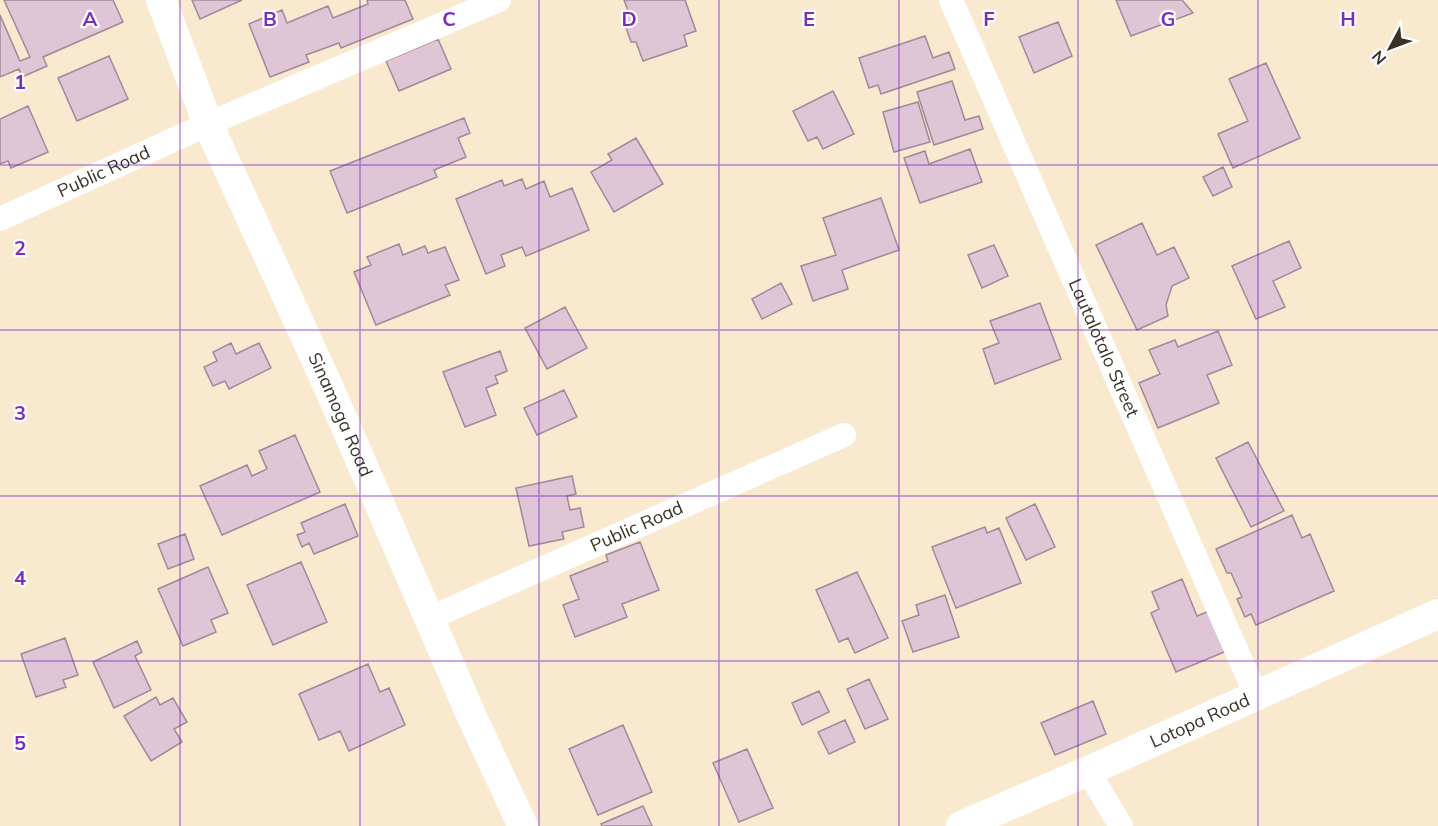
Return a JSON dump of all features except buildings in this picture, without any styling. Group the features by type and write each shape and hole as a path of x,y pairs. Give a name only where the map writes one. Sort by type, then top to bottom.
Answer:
{"street":[{"name":"Sinamoga Road","path":"161,0 208,124 329,388 472,717 523,826"},
{"name":"Public Road","path":"0,219 208,124 499,0"},
{"name":"Lautalotalo Street","path":"951,0 1256,695"},
{"name":"Public Road","path":"430,618 844,435"},
{"name":"Lotopa Road","path":"961,826 1438,614"},
{"path":"1088,771 1121,826"}]}
